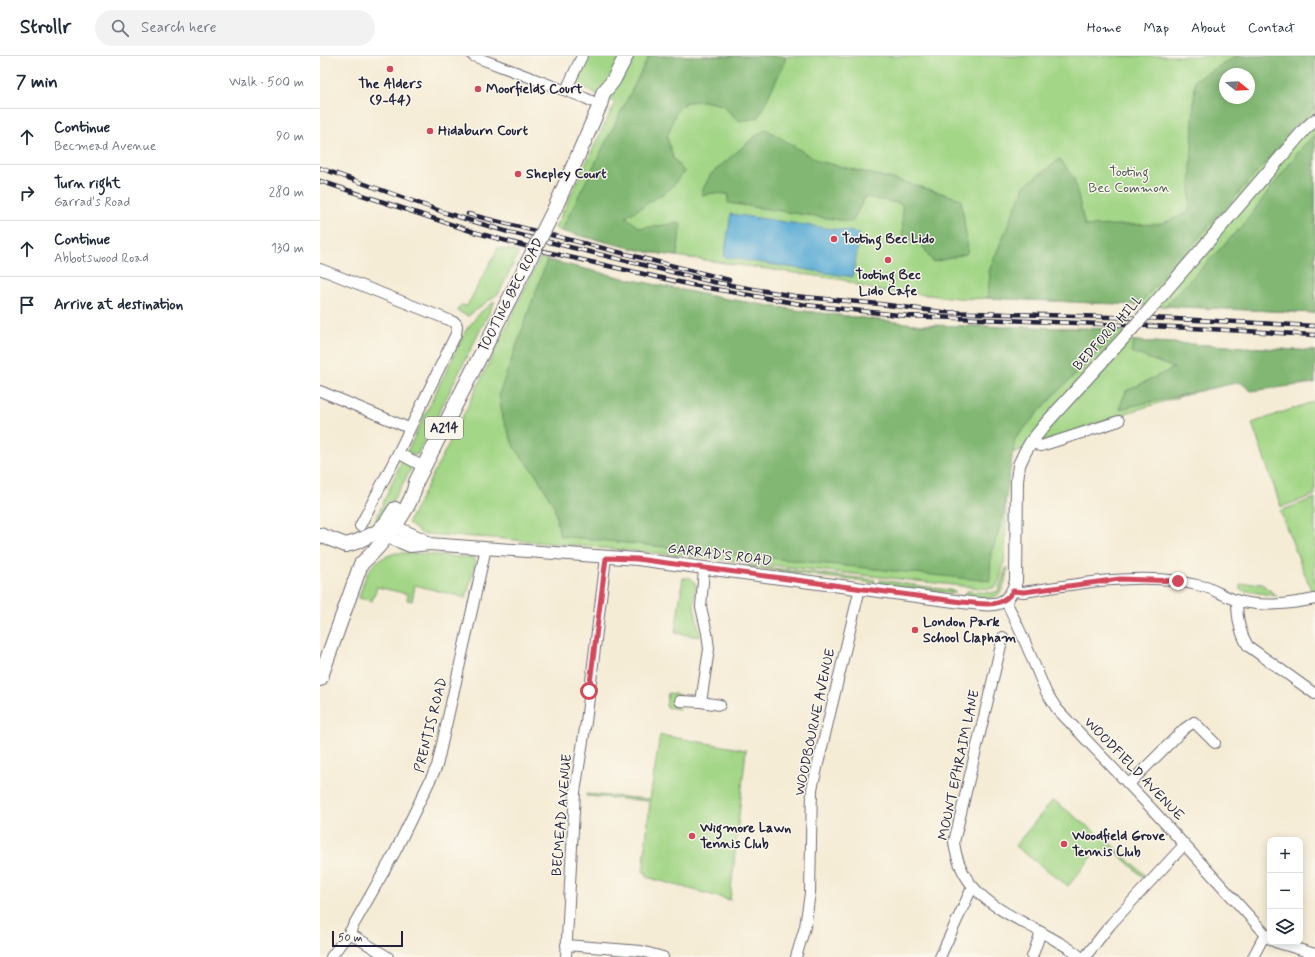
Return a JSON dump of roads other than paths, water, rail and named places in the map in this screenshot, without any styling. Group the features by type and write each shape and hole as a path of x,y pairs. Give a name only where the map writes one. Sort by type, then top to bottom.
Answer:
{"highway":[{"name":"TOOTING BEC ROAD","path":"385,530 413,495 416,482 555,208 600,105 603,93 612,82 626,56"},
{"path":"320,535 351,543 385,530"},
{"name":"A214","path":"321,673 361,564 372,555 385,530"},
{"path":"351,543 360,558 361,564"}],"main road":[{"name":"BEDFORD HILL","path":"1010,596 1016,581 1017,481 1019,465 1024,452 1048,421 1150,309 1305,128 1315,120"},
{"name":"GARRAD'S ROAD","path":"385,530 410,546 429,544 606,558 637,559 704,569 984,604 993,604 1010,596"}],"street":[{"path":"473,56 566,90 600,105"},
{"path":"566,90 582,56"},
{"path":"320,269 456,323 457,326 456,334 398,453 360,526"},
{"path":"320,392 409,428"},
{"path":"1031,442 1042,446 1120,421"},
{"path":"398,453 424,467"},
{"name":"PRENTIS ROAD","path":"331,957 349,933 395,852 437,766 486,548"},
{"name":"BECMEAD AVENUE","path":"566,957 575,792 586,722 606,558"},
{"path":"701,702 709,650 701,607 704,569"},
{"path":"1010,596 1024,592 1120,579 1139,579 1178,581 1205,587 1237,601 1270,604 1295,603 1315,599"},
{"name":"WOODBOURNE AVENUE","path":"796,957 805,927 810,893 812,788 860,588"},
{"name":"WOODFIELD AVENUE","path":"1010,596 1011,613 1050,699 1057,709 1185,844 1267,935"},
{"path":"1237,601 1239,624 1248,646 1315,694"},
{"name":"MOUNT EPHRAIM LANE","path":"1003,637 954,842 960,868 981,896 1005,913 1042,932 1080,957"},
{"path":"680,701 720,705"},
{"path":"1128,784 1184,729 1194,722 1215,743"},
{"path":"1085,957 1111,924 1185,844"},
{"path":"940,957 970,892 974,888"},
{"path":"1032,957 1042,932"},
{"path":"349,933 388,957"},
{"path":"1253,957 1262,940 1267,939"},
{"path":"566,945 641,951 662,957"},
{"path":"1289,945 1315,954"}],"water":[{"path":"731,214 860,233 853,277 724,257"}],"railway":[{"path":"320,168 446,213 508,232 713,282 794,296 880,304 942,312 1176,319 1315,326"},
{"path":"320,181 474,232 547,252 692,285 806,305 908,316 1173,327 1315,335"},
{"path":"468,214 729,280"}],"place":[{"name":"The Alders (9-44)","path":"390,69"},
{"name":"Moorfields Court","path":"478,89"},
{"name":"Hidaburn Court","path":"430,131"},
{"name":"Shepley Court","path":"518,174"},
{"name":"Tooting Bec Lido","path":"834,239"},
{"name":"Tooting Bec Lido Cafe","path":"888,260"},
{"name":"London Park School Clapham","path":"915,630"},
{"name":"Wigmore Lawn Tennis Club","path":"692,836"},
{"name":"Woodfield Grove Tennis Club","path":"1064,844"}],"park label":[{"name":"Tooting Bec Common","path":"1129,180"}]}
